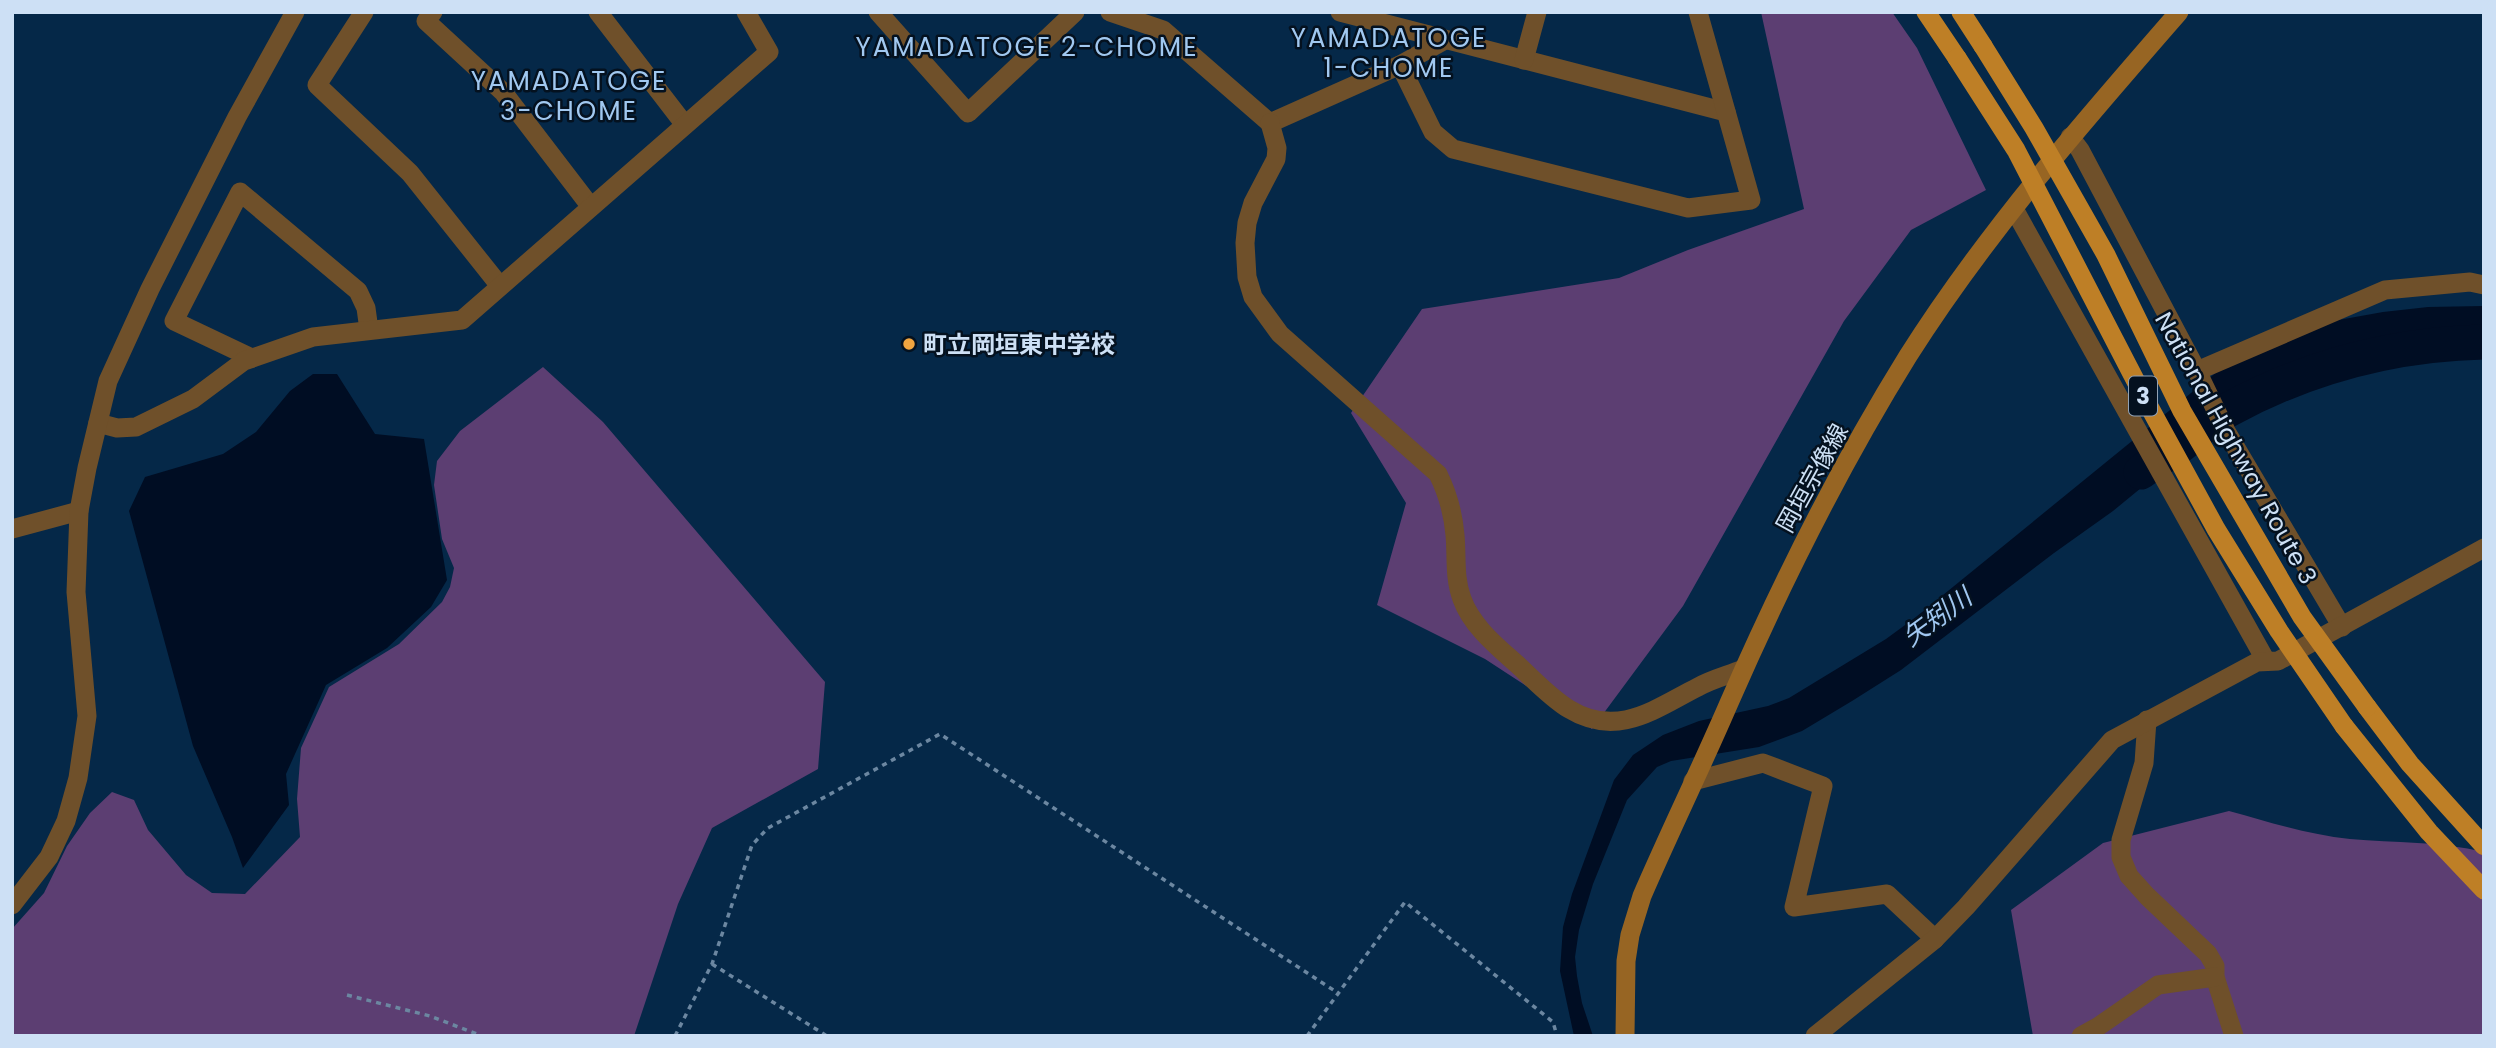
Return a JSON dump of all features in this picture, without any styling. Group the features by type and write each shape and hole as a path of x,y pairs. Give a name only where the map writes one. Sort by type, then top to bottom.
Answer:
{"highway":[{"name":"3","path":"1926,12 2016,150 2216,528 2279,631 2344,726 2429,832 2484,890"},
{"name":"National Highway Route 3","path":"1961,12 2034,128 2106,254 2182,411 2302,617 2410,764 2484,846"}],"main road":[{"name":"岡垣宗像線","path":"1625,1036 1626,961 1630,934 1642,896 1783,582 1908,356 1982,250 2070,137 2179,12"}],"street":[{"path":"12,905 49,857 65,821 78,778 87,716 76,592 79,511 86,468 108,381 150,289 237,117 295,12"},
{"path":"364,12 317,85 411,173 500,286"},
{"path":"433,12 426,20 503,92 591,207"},
{"path":"598,12 685,125"},
{"path":"98,423 117,428 136,427 192,399 244,361 313,337 461,320 769,52 746,12"},
{"path":"878,12 968,113 1075,12"},
{"path":"1110,12 1163,30 1270,123 1277,148 1276,159 1253,203 1245,243 1247,277 1253,297 1280,334 1438,474 1451,506 1457,580 1462,601 1478,626 1516,664 1570,710 1602,720 1619,721 1643,717 1701,685 1743,669"},
{"path":"1340,12 1726,111"},
{"path":"1524,60 1536,12"},
{"path":"1400,65 1433,132 1453,149 1688,208 1751,200 1698,12"},
{"path":"1270,123 1400,65 1445,40"},
{"path":"2070,137 2080,150 2197,371 2225,431 2342,628"},
{"path":"251,358 174,321 240,192 358,291 366,308 369,330"},
{"path":"2014,209 2266,662"},
{"path":"2197,371 2385,290 2470,282 2484,285"},
{"path":"12,529 79,511"},
{"path":"1815,1036 1935,939 2112,740 2257,662 2278,661 2342,628 2484,548"},
{"path":"2147,720 2144,763 2121,840 2121,857 2129,876 2208,954 2215,966 2215,977 2234,1036"},
{"path":"1696,775 1763,763 1823,786 1794,907 1887,894 1935,939"},
{"path":"2081,1036 2158,985 2215,977"}],"path":[{"path":"675,1036 712,964 752,845 768,828 940,734 1338,993"},
{"path":"1307,1036 1405,901 1553,1022 1556,1036"},
{"path":"712,964 827,1036"},
{"path":"347,995 430,1016 482,1036"}],"shaded area":[{"path":"1761,12 1892,12 1917,48 1986,190 1911,230 1844,321 1683,606 1592,729 1485,659 1377,605 1406,503 1351,413 1422,309 1619,278 1688,250 1804,209"},
{"path":"543,367 603,422 825,682 818,769 712,828 678,904 634,1036 12,1036 12,929 44,893 67,846 90,813 112,792 134,800 148,830 186,875 212,893 245,894 300,837 297,799 301,748 329,687 399,644 442,602 450,587 454,568 442,539 434,485 437,461 460,431"},
{"path":"2229,811 2289,828 2335,837 2434,844 2484,852 2484,1036 2033,1036 2011,910 2103,843"}],"water":[{"path":"2484,306 2484,337 2466,336 2379,344 2282,374 2229,403 2170,453 2141,488 2113,511 1901,670 1802,731 1759,747 1671,761 1657,767 1627,800 1593,884 1579,930 1575,957 1582,1003 1593,1036 1574,1036 1560,971 1563,927 1572,894 1614,780 1633,755 1663,735 1699,721 1768,706 1789,698 1886,639 2218,371 2333,321 2428,307"},
{"path":"313,374 337,374 375,434 424,439 447,580 431,607 387,648 326,685 286,774 289,805 243,868 193,746 129,511 145,477 223,454 256,432 290,391"}],"waterway":[{"name":"矢矧川","path":"2141,472 2222,414 2258,395 2320,370 2418,347 2484,342"}],"place":[{"name":"町立岡垣東中学校","path":"909,344"}],"district":[{"name":"YAMADATOGE 2-CHOME","path":"1027,47"},
{"name":"YAMADATOGE 1-CHOME","path":"1389,53"},
{"name":"YAMADATOGE 3-CHOME","path":"569,96"}]}
